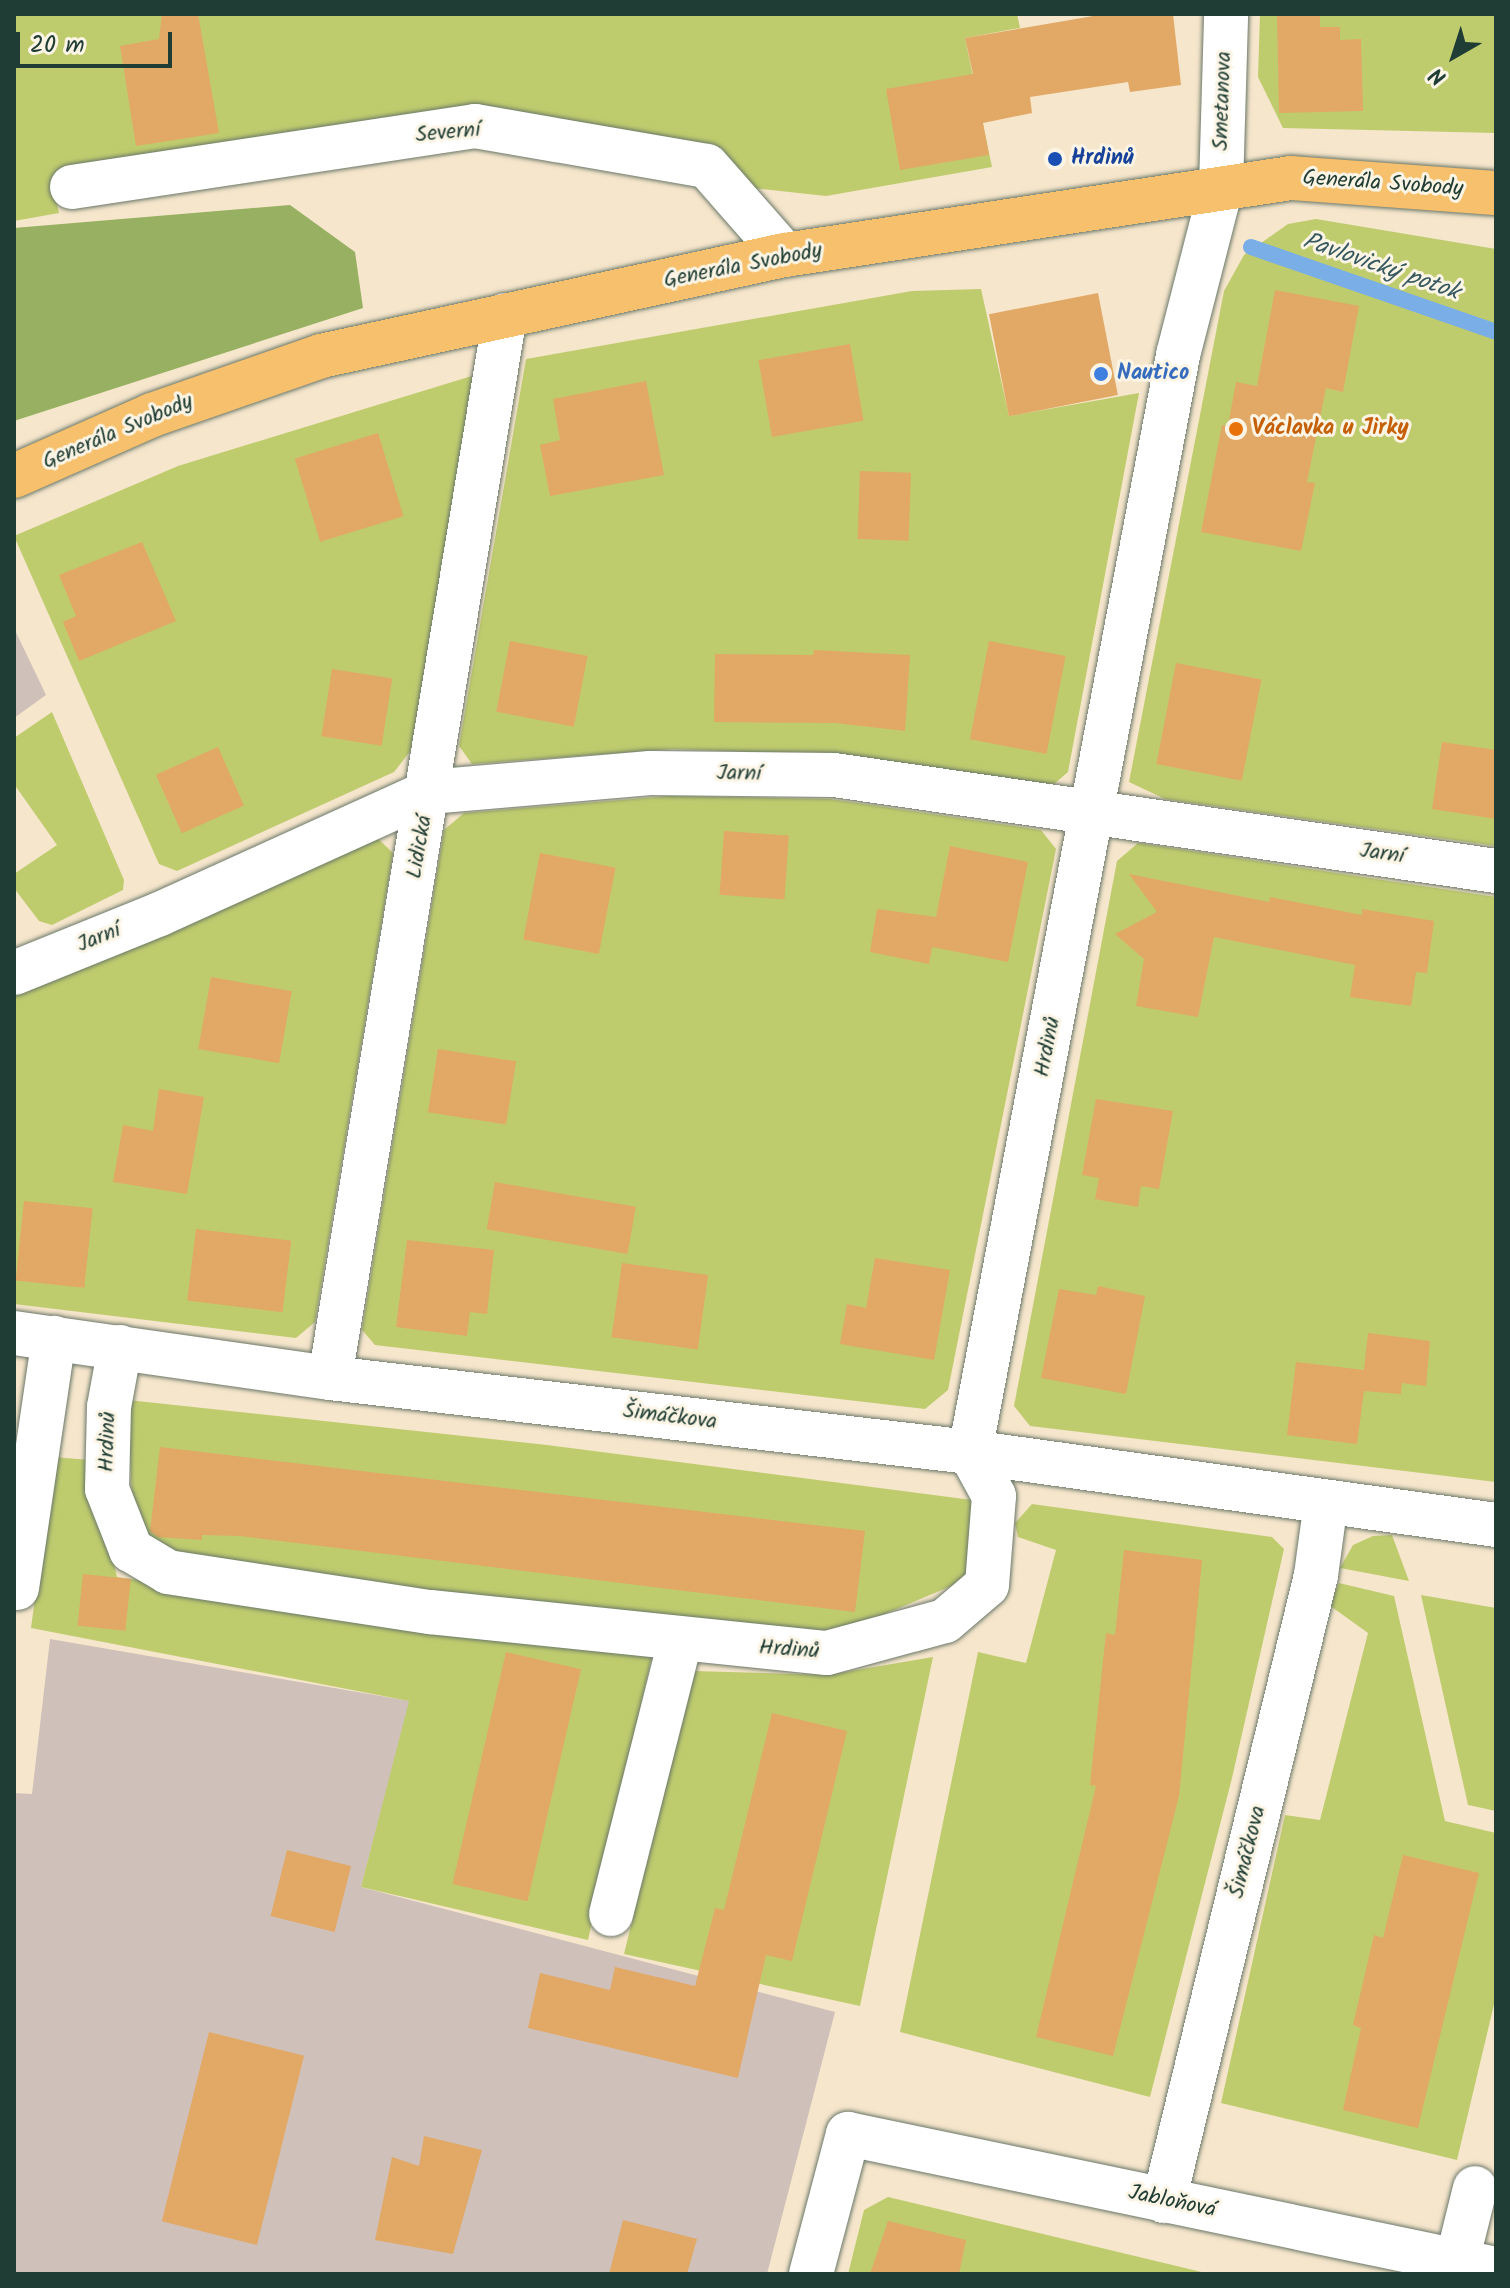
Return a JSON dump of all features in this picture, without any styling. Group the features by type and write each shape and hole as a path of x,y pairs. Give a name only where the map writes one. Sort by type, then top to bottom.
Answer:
{"main road":[{"name":"Generála Svobody","path":"14,476 152,415 321,356 785,255 1291,178 1496,193"}],"street":[{"name":"Smetanova","path":"1221,187 1226,14"},
{"name":"Severní","path":"72,187 475,126 707,166 785,255"},
{"name":"Hrdinů","path":"120,1347 109,1407 107,1489 131,1550 168,1572 430,1612 680,1641 827,1653 945,1621 987,1585 994,1496 970,1452 1178,355 1221,187"},
{"name":"Lidická","path":"330,1378 429,792 505,315"},
{"name":"Jarní","path":"14,973 160,914 429,792 650,773 834,775 1093,810 1496,871"},
{"name":"Šimáčkova","path":"34,1335 330,1378 970,1452 1496,1525"},
{"path":"17,1588 34,1335"},
{"name":"Šimáčkova","path":"1164,2201 1316,1575 1326,1502"},
{"path":"611,1914 680,1641"},
{"name":"Jabloňová","path":"811,2274 848,2134 1476,2265"},
{"path":"1475,2188 1476,2265"}],"shaded area":[{"path":"14,628 46,695 14,718"},
{"path":"50,1639 410,1701 361,1887 835,2012 767,2274 14,2274 14,1793 32,1794"}],"green space":[{"path":"14,14 1017,14 1020,28 965,38 992,167 826,196 743,187 518,122 52,182 59,213 14,221"},
{"path":"1260,14 1496,14 1496,133 1283,128 1258,77"},
{"path":"290,205 355,252 363,308 14,421 14,228"},
{"path":"1316,219 1496,249 1496,846 1165,799 1129,782 1224,291 1244,255 1288,224"},
{"path":"981,289 1009,416 1139,393 1068,772 1053,785 803,754 674,749 472,764 459,746 526,359 912,291"},
{"path":"475,375 412,749 394,772 177,871 159,864 14,536 178,466"},
{"path":"52,712 124,880 123,890 52,925 39,921 14,888 14,874 57,845 14,784 14,738"},
{"path":"669,796 830,799 1041,830 1056,849 948,1390 925,1409 375,1345 362,1330 444,830 464,813"},
{"path":"373,834 393,853 315,1322 296,1338 14,1304 14,994"},
{"path":"1138,843 1496,897 1496,1482 1030,1426 1014,1406 1117,861"},
{"path":"128,1400 547,1445 972,1500 980,1544 963,1581 835,1635 178,1563 133,1527"},
{"path":"54,1457 90,1460 117,1577 652,1656 588,1940 361,1887 409,1701 31,1628"},
{"path":"1032,1504 1272,1537 1284,1549 1232,1778 1150,2097 900,2032 978,1652 1026,1663 1056,1550 1018,1537 1015,1523"},
{"path":"1392,1535 1409,1581 1340,1568 1353,1545 1373,1536"},
{"path":"1339,1583 1394,1596 1445,1821 1496,1833 1496,1996 1457,2160 1221,2103 1285,1815 1320,1820 1368,1633 1329,1605"},
{"path":"1421,1595 1496,1608 1496,1811 1468,1805"},
{"path":"933,1657 860,2006 624,1954 693,1671 827,1675"},
{"path":"888,2197 1210,2274 848,2274 864,2210"}],"building":[{"path":"162,14 198,14 219,133 136,146 120,46 159,39"},
{"path":"1105,14 1173,14 1181,85 1130,92 1128,82 1030,97 1032,113 983,123 989,155 900,170 886,89 973,74 965,38"},
{"path":"1277,14 1320,14 1320,27 1340,27 1340,40 1361,39 1363,111 1279,113"},
{"path":"1275,290 1359,306 1343,392 1326,388 1307,482 1315,483 1301,551 1201,532 1222,425 1228,426 1236,382 1257,386"},
{"path":"1098,293 1118,395 1009,416 989,314"},
{"path":"850,344 864,421 772,437 758,360"},
{"path":"646,381 664,475 550,496 540,445 560,440 553,399"},
{"path":"378,433 403,516 320,542 295,458"},
{"path":"860,471 911,473 909,541 858,539"},
{"path":"142,542 176,621 79,661 63,622 76,616 59,575"},
{"path":"510,641 588,656 574,727 496,712"},
{"path":"989,641 1066,656 1046,754 970,739"},
{"path":"814,650 910,655 905,731 835,723 714,722 715,654 813,655"},
{"path":"1176,663 1261,680 1242,781 1156,764"},
{"path":"332,669 392,679 382,746 321,736"},
{"path":"1442,742 1496,750 1496,819 1432,809"},
{"path":"218,747 244,805 182,833 156,775"},
{"path":"724,831 789,836 784,899 720,895"},
{"path":"950,846 1028,862 1008,962 932,947 929,964 870,952 877,909 936,917"},
{"path":"540,853 616,868 599,954 523,939"},
{"path":"1129,874 1269,902 1270,897 1362,915 1362,909 1434,921 1427,973 1416,972 1411,1006 1350,997 1355,965 1214,937 1198,1017 1136,1006 1144,959 1115,934 1157,912"},
{"path":"211,977 292,991 279,1063 198,1049"},
{"path":"438,1049 516,1061 506,1125 428,1112"},
{"path":"159,1089 204,1097 187,1194 113,1182 123,1125 153,1131"},
{"path":"1096,1099 1173,1111 1159,1189 1141,1186 1138,1207 1095,1199 1099,1178 1082,1175"},
{"path":"495,1182 636,1207 627,1254 487,1229"},
{"path":"24,1201 93,1208 84,1288 16,1281"},
{"path":"196,1229 291,1241 283,1312 187,1300"},
{"path":"407,1240 494,1250 487,1314 470,1312 467,1336 396,1327"},
{"path":"875,1258 950,1270 934,1360 840,1344 847,1304 866,1308"},
{"path":"622,1263 708,1275 698,1349 612,1337"},
{"path":"1098,1286 1145,1296 1126,1394 1041,1378 1059,1289 1096,1295"},
{"path":"1368,1333 1430,1341 1426,1386 1402,1383 1401,1394 1364,1391 1357,1444 1287,1435 1296,1362 1364,1370"},
{"path":"160,1447 865,1531 855,1612 240,1536 202,1535 202,1540 158,1537 150,1531"},
{"path":"1124,1550 1202,1560 1179,1796 1113,2056 1036,2037 1096,1786 1090,1785 1106,1633 1115,1635"},
{"path":"83,1574 131,1579 125,1631 78,1626"},
{"path":"506,1652 581,1669 527,1901 452,1884"},
{"path":"772,1713 847,1731 792,1961 766,1955 738,2078 528,2028 540,1973 610,1990 615,1967 695,1986 715,1908 724,1910"},
{"path":"287,1850 351,1866 335,1932 271,1916"},
{"path":"1403,1855 1479,1873 1418,2128 1343,2110 1361,2028 1353,2025 1374,1935 1383,1938"},
{"path":"209,2032 304,2056 257,2245 162,2221"},
{"path":"424,2136 482,2150 453,2254 375,2240 392,2157 419,2166"},
{"path":"623,2220 697,2239 687,2274 609,2274"},
{"path":"888,2221 966,2240 959,2274 870,2274"}],"waterway":[{"name":"Pavlovický potok","path":"1251,247 1496,332"}],"place":[{"name":"Hrdinů","path":"1055,159"},
{"name":"Nautico","path":"1101,374"},
{"name":"Václavka u Jirky","path":"1236,429"}]}
